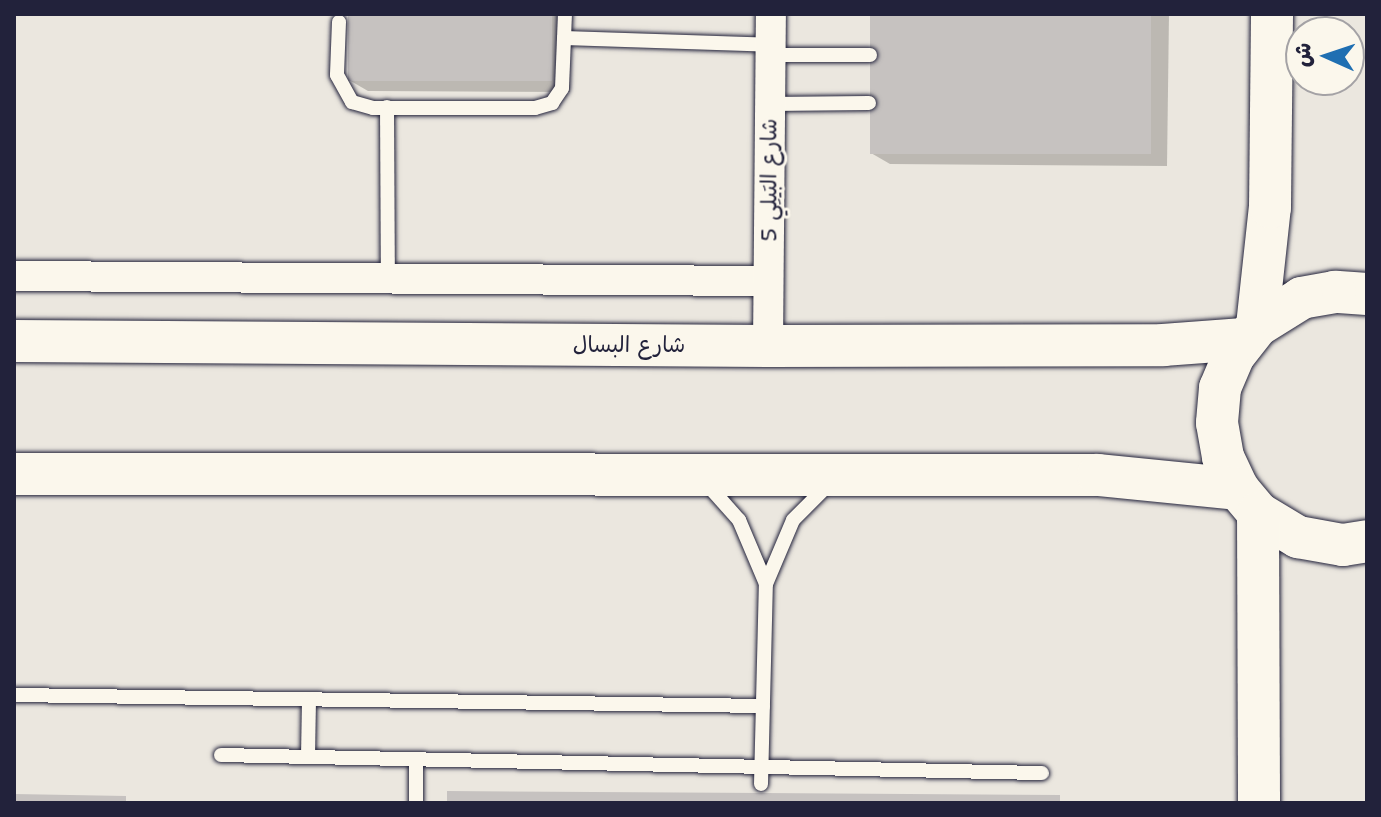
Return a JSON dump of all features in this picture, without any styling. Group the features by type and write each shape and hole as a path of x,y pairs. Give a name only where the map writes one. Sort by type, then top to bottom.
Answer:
{"street":[{"name":"شارع البَيلِي 5","path":"768,346 771,14"},
{"path":"1272,14 1270,207 1251,332 1220,388 1217,423 1223,457 1248,501 1298,537 1343,545 1367,541"},
{"path":"14,276 768,281"},
{"path":"1251,332 1302,298 1335,292 1367,294"},
{"name":"شارع البسال","path":"14,341 1163,345 1251,332"},
{"path":"14,474 843,478 1098,475 1248,501"},
{"path":"1248,501 1259,803"}],"lane":[{"path":"339,22 339,86 352,102 387,107 544,107 562,88 565,14"},
{"path":"564,38 870,55"},
{"path":"770,104 869,103"},
{"path":"387,107 388,279"},
{"path":"696,475 739,520 766,584"},
{"path":"761,784 766,584 793,520 821,489 843,478"},
{"path":"14,695 763,706"},
{"path":"308,757 309,699"},
{"path":"221,755 1042,773"},
{"path":"416,759 416,803"}],"shaded area":[{"path":"14,14 1367,14 1367,803 14,803"}],"building":[{"path":"348,14 552,14 552,81 348,81"},
{"path":"870,14 1151,14 1151,154 870,154"},
{"path":"447,791 1060,795 1060,803 447,803"},
{"path":"14,794 126,796 126,803 14,803"}]}
